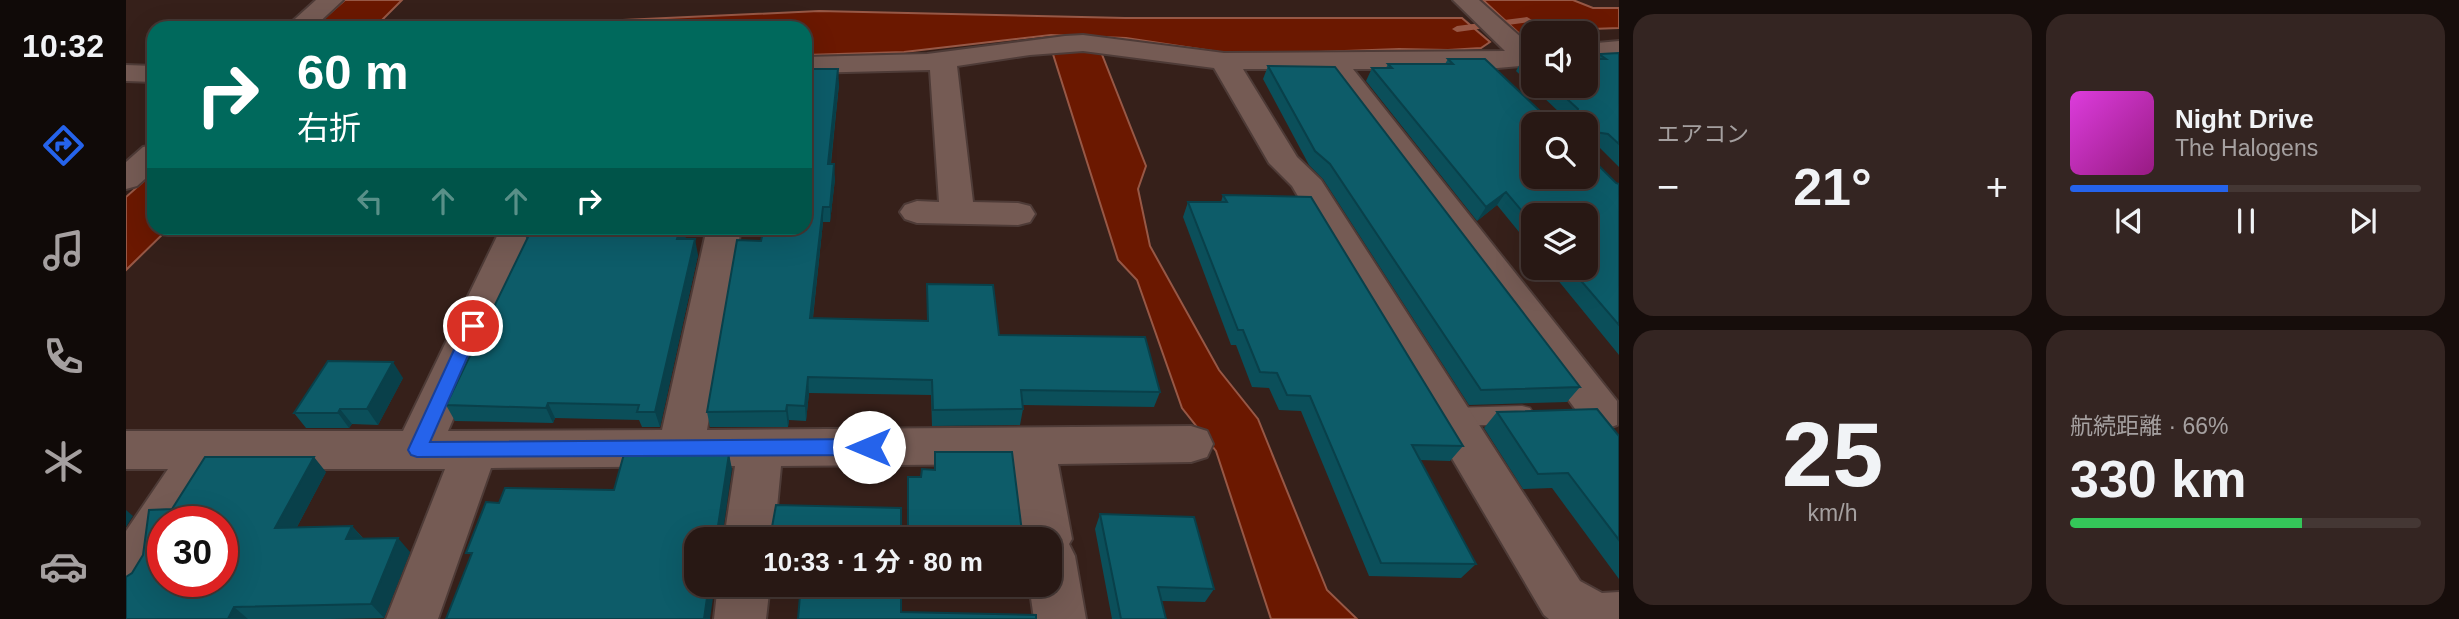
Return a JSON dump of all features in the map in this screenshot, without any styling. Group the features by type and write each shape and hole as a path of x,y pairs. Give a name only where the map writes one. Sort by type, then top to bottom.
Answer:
{"street":[{"path":"306,21 331,0"},
{"path":"1465,0 1521,50"},
{"path":"812,65 865,66 943,60 1072,43 1224,61 1521,59"},
{"path":"1598,51 1619,49"},
{"path":"943,60 957,212"},
{"path":"1224,61 1285,163 1305,180 1562,598 1596,619 1619,618"},
{"path":"1332,61 1598,413"},
{"path":"1486,61 1514,88"},
{"path":"126,73 147,74"},
{"path":"126,179 147,161"},
{"path":"917,212 1018,214"},
{"path":"417,450 515,235"},
{"path":"681,448 723,235"},
{"path":"126,450 1191,444"},
{"path":"1032,446 1045,527"},
{"path":"750,527 760,448"},
{"path":"126,575 205,450"},
{"path":"412,619 475,450"},
{"path":"740,619 743,597"},
{"path":"1057,597 1060,619"}],"lane":[{"path":"1450,417 1547,414"}],"shaded area":[{"path":"345,0 402,0 381,21 321,21"},
{"path":"1483,0 1573,0 1593,8 1619,8 1619,28 1598,29 1598,21 1521,21 1521,35"},
{"path":"819,11 1125,18 1462,18 1490,42 1481,48 1448,50 1399,49 1239,55 1126,38 1051,35 904,52 812,55 812,21 603,21"},
{"path":"1052,51 1101,52 1146,166 1138,189 1150,246 1219,370 1258,419 1327,590 1357,619 1271,619 1216,451 1182,408 1137,280 1118,260"},
{"path":"147,178 147,235 162,235 126,270 126,197"}],"building":[{"path":"1619,53 1619,144 1608,134 1598,133 1598,112 1577,112 1578,109 1566,98 1598,98 1598,59 1606,59 1599,54"},
{"path":"1448,59 1485,59 1521,93 1521,98 1526,98 1541,112 1521,112 1521,189 1598,189 1598,165 1619,184 1619,325 1580,280 1598,280 1598,203 1521,203 1521,210 1506,192 1486,207 1372,68 1392,68 1388,64 1453,64"},
{"path":"1268,66 1335,67 1580,387 1481,390 1330,164 1315,151"},
{"path":"812,69 838,69 828,164 834,164 830,207 823,207 810,318 928,321 927,284 993,285 999,335 1145,337 1160,392 1021,390 1023,409 933,410 932,380 808,377 805,406 787,405 786,411 707,412 737,240 761,241 762,235 812,235"},
{"path":"1223,195 1311,197 1463,446 1412,445 1476,564 1381,563 1310,396 1287,395 1277,373 1260,372 1243,330 1238,330 1188,202 1227,202"},
{"path":"529,235 678,235 677,239 695,239 655,412 637,412 639,405 548,403 546,408 446,405"},
{"path":"328,361 393,362 367,409 340,409 338,413 294,413"},
{"path":"1597,409 1619,436 1619,540 1568,473 1538,474 1497,412"},
{"path":"935,452 1012,452 1021,527 908,527 908,477 921,477 922,469 935,470"},
{"path":"624,454 729,454 718,526 772,527 684,527 684,597 707,597 704,619 446,619 472,553 466,553 486,502 499,503 505,488 614,490"},
{"path":"205,457 314,457 275,528 352,526 346,539 398,538 371,604 234,607 228,619 126,619 126,577 132,573 143,555 147,525 147,597 238,597 238,506 174,506"},
{"path":"776,505 901,508 901,527 772,527"},
{"path":"1100,514 1194,517 1214,589 1158,587 1166,619 1121,619"},
{"path":"800,597 901,597 901,612 1036,615 1036,619 798,619"}],"waterway":[{"path":"1457,29 1527,20"}],"route":[{"path":"473,326 417,450 869,447"}]}
